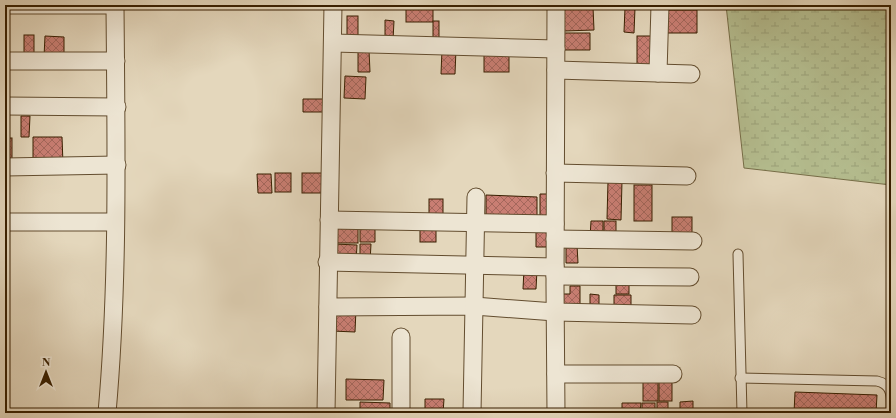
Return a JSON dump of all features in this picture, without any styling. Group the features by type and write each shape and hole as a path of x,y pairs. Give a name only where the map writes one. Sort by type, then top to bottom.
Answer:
{"street":[{"path":"5,6 115,5 117,166 107,413"},
{"path":"326,413 328,307 327,262 333,5"},
{"path":"556,5 556,413"},
{"path":"658,74 660,5"},
{"path":"333,42 556,49"},
{"path":"5,61 116,61"},
{"path":"556,70 691,74"},
{"path":"5,106 117,106"},
{"path":"5,167 117,166"},
{"path":"555,173 687,176"},
{"path":"472,413 477,222 476,197"},
{"path":"329,220 477,222 555,231 693,241"},
{"path":"5,222 115,222"},
{"path":"327,262 476,265 555,271 690,277"},
{"path":"328,307 474,306 555,312 692,315"},
{"path":"401,337 401,413"},
{"path":"556,374 673,374"}],"lane":[{"path":"738,254 742,413"},
{"path":"740,378 877,381 885,383 889,387 891,413"}],"green space":[{"path":"726,5 891,5 891,185 744,168"}],"building":[{"path":"406,5 433,5 433,22 406,22"},
{"path":"564,7 593,7 594,30 564,31"},
{"path":"625,8 635,8 634,33 624,32"},
{"path":"665,10 697,10 697,33 664,33"},
{"path":"347,16 358,16 358,37 347,37"},
{"path":"385,20 394,21 393,40 385,40"},
{"path":"433,21 439,21 439,45 433,45"},
{"path":"563,33 590,33 590,50 564,50"},
{"path":"24,35 34,35 34,58 24,58"},
{"path":"45,36 64,37 64,57 44,57"},
{"path":"637,36 657,36 657,69 637,69"},
{"path":"442,49 456,49 455,74 441,74"},
{"path":"369,50 370,72 358,72 358,51"},
{"path":"484,51 509,51 509,72 484,72"},
{"path":"345,76 366,77 365,99 344,98"},
{"path":"303,99 324,99 323,112 303,112"},
{"path":"21,116 30,116 29,137 21,137"},
{"path":"33,137 62,137 63,164 33,164"},
{"path":"5,138 12,138 12,163 5,163"},
{"path":"275,173 291,173 291,192 275,192"},
{"path":"302,173 322,173 322,193 302,193"},
{"path":"257,174 271,174 272,193 258,193"},
{"path":"608,181 622,181 621,220 607,219"},
{"path":"634,185 652,185 652,221 634,221"},
{"path":"540,194 550,194 549,219 540,219"},
{"path":"486,195 537,197 537,218 486,216"},
{"path":"429,199 443,199 443,217 429,217"},
{"path":"672,217 692,217 692,233 672,233"},
{"path":"591,221 603,221 603,238 590,238"},
{"path":"604,221 616,221 616,238 604,238"},
{"path":"360,226 375,227 375,242 360,242"},
{"path":"334,227 358,227 358,243 334,243"},
{"path":"420,227 436,227 436,242 420,242"},
{"path":"536,228 551,228 550,247 536,247"},
{"path":"334,244 357,245 356,262 333,262"},
{"path":"360,244 371,244 370,262 360,262"},
{"path":"566,245 577,245 578,263 566,263"},
{"path":"524,269 537,270 536,289 523,289"},
{"path":"616,279 629,279 629,294 616,294"},
{"path":"570,286 580,286 580,310 561,310 561,294 570,294"},
{"path":"590,294 599,295 599,310 590,310"},
{"path":"614,295 631,295 631,311 614,310"},
{"path":"332,308 356,309 355,332 332,331"},
{"path":"346,379 384,380 383,400 346,400"},
{"path":"643,382 658,382 658,401 643,401"},
{"path":"659,382 672,382 672,401 659,401"},
{"path":"795,392 877,395 876,413 794,413"},
{"path":"425,399 444,399 443,413 425,413"},
{"path":"693,401 693,413 680,413 680,402"},
{"path":"360,402 390,403 390,413 360,413"},
{"path":"657,402 668,402 668,413 657,413"},
{"path":"622,403 641,403 640,413 622,413"},
{"path":"642,403 655,403 655,413 642,413"}]}
